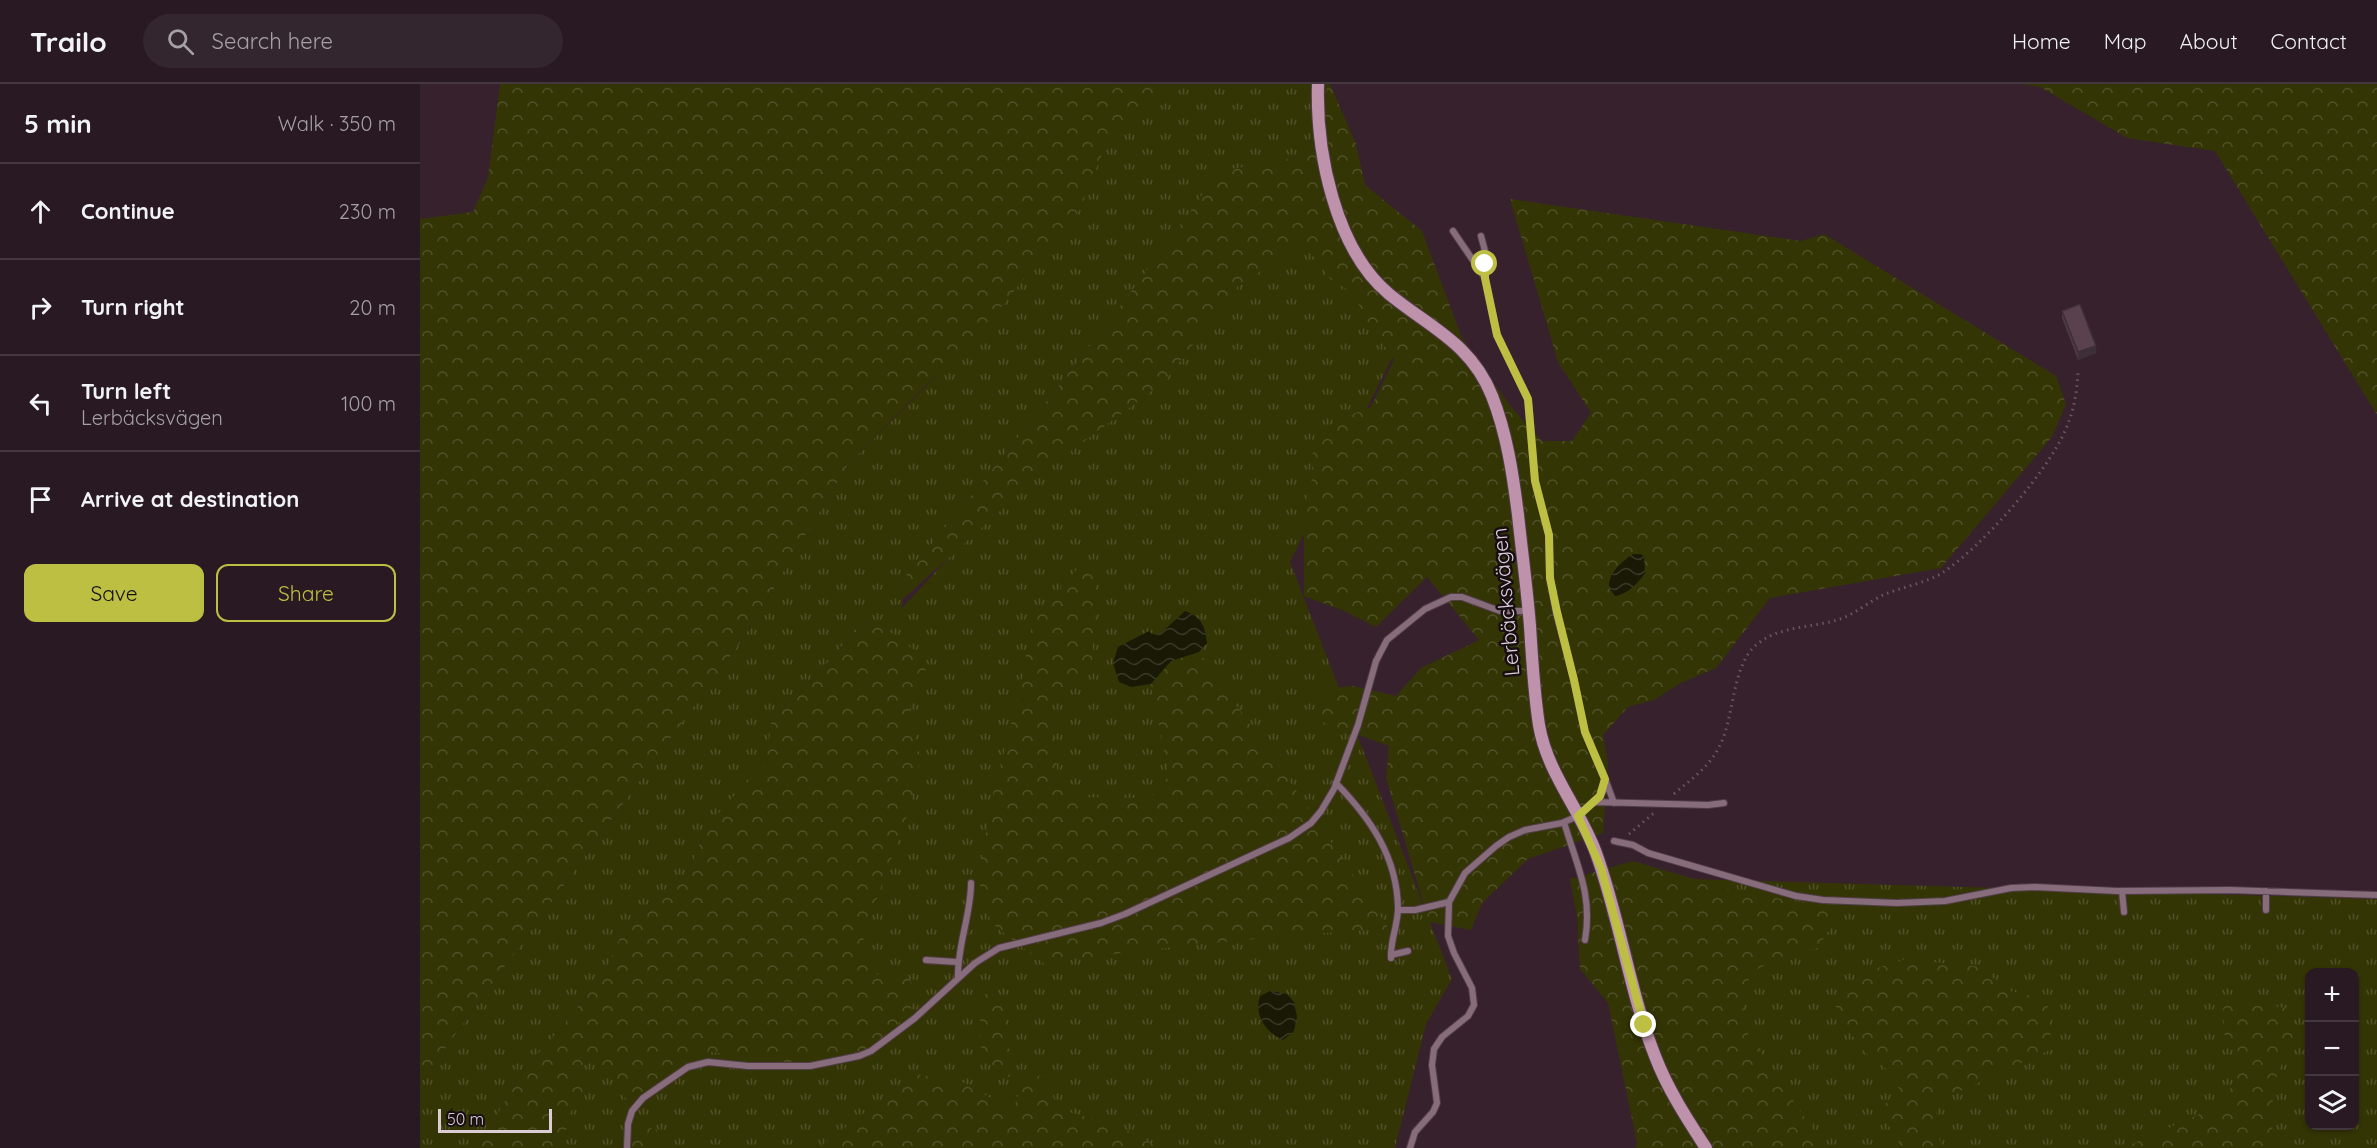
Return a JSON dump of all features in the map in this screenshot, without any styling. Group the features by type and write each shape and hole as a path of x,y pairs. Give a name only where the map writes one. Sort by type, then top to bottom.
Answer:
{"street":[{"name":"Lerbäcksvägen","path":"1318,84 1320,130 1328,176 1340,219 1352,249 1373,279 1386,292 1458,345 1476,367 1490,392 1510,461 1528,611 1535,694 1543,744 1556,777 1578,816 1601,868 1638,1005 1654,1054 1669,1085 1706,1148"}],"lane":[{"path":"1453,231 1485,278"},
{"path":"1481,236 1485,251 1485,278 1497,335 1528,399 1535,481 1549,535 1550,578 1585,732 1614,803"},
{"path":"627,1148 628,1124 632,1111 643,1098 682,1070 708,1062 784,1067 833,1063 872,1051 915,1018 982,958 1006,945 1101,923 1275,846 1311,824 1321,811 1336,783 1359,725 1376,661 1387,640 1425,609 1451,597 1462,597 1500,611 1528,611"},
{"path":"1410,1148 1415,1132 1433,1112 1437,1102 1432,1065 1434,1049 1442,1037 1468,1016 1474,1005 1472,988 1448,936 1449,902 1465,873 1496,846 1525,830 1564,822 1578,816 1604,790 1605,779"},
{"path":"1336,783 1369,821 1389,855 1396,882 1398,910 1391,957 1408,951"},
{"path":"1594,802 1708,805 1724,803"},
{"path":"1564,822 1585,882 1588,914 1585,940"},
{"path":"1614,841 1766,888 1823,900 1897,903 1945,901 2011,888 2035,886 2122,891 2266,891 2377,896"},
{"path":"958,978 957,962 970,909 971,883"},
{"path":"2122,891 2124,912"},
{"path":"2266,891 2266,910"},
{"path":"1398,910 1414,910 1449,902"},
{"path":"926,960 957,962"}],"path":[{"path":"1614,841 1635,831 1708,766 1726,729 1743,664 1753,648 1779,632 1842,618 1883,595 1936,577 1965,555 2001,518 2046,465 2069,422 2076,395 2078,372"}],"green space":[{"path":"500,84 1163,84 1108,140 1079,211 997,312 847,466 742,640 420,1083 420,219 473,212 488,177"},
{"path":"1163,84 1330,84 1305,153 1289,159 1219,172 1063,380 900,583 903,599 901,609 1213,274 1310,224 1402,338 1290,562 1452,979 1426,1024 1395,1148 501,1148 764,768 705,829 689,873 658,894 624,929 606,969 567,1021 520,1074 479,1148 420,1148 420,1083 742,640 847,466 928,384 1079,211 1107,140","holes":["869,619 767,763 772,717 810,683"]},
{"path":"1330,84 1356,144 1365,185 1422,231 1462,338 1511,407 1542,441 1572,441 1591,413 1558,362 1510,199 1801,241 1824,234 2056,376 2066,404 2052,437 1941,568 1770,598 1716,668 1681,683 1654,700 1628,707 1603,735 1608,763 1603,833 1528,859 1482,903 1471,930 1429,922 1386,778 1389,746 1322,722 1321,689 1353,686 1396,696 1421,668 1479,640 1427,577 1376,627 1344,611 1304,596 1304,507 1314,472 1311,456 1333,422 1371,407 1394,360 1366,319 1353,293 1330,279 1304,243 1238,286 1164,382 1044,471 903,599 900,583 1063,380 1219,171 1289,159 1305,153"},
{"path":"2022,84 2377,84 2377,415 2215,151 2127,138 2040,87"},
{"path":"1084,562 1096,576 1092,661 1049,704 1059,784 1078,797 1149,798 1169,776 1151,684 1171,661 1199,652 1307,806 1389,929 1216,943 1043,963 991,923 978,878 994,790 1019,694 1033,617 1060,596 1061,586"},
{"path":"869,619 900,638 912,649 920,651 928,664 910,709 920,757 911,805 863,937 869,974 908,976 917,994 908,1015 867,1050 788,1063 711,1052 670,1073 628,1102 612,1076 584,1057 582,1097 566,1118 566,1148 479,1148 520,1074 567,1021 606,969 624,929 658,894 689,873 705,829 766,764 772,717 810,683"},
{"path":"1633,861 1742,893 1842,908 1818,948 1785,955 1750,973 1741,1023 1825,1148 1635,1148 1637,1143 1608,1003 1580,969 1577,917 1570,879"},
{"path":"1622,877 2377,899 2377,1148 1758,1148"},
{"path":"1906,959 1981,967 2007,990 2047,1000 2052,1049 1937,1102 1936,1129 1942,1148 1903,1148 1878,1109 1900,1093 1894,1075 1860,1048 1835,1005 1858,974"},
{"path":"990,993 1003,1003 1007,1048 1021,1053 1009,1077 982,1059 979,996"},
{"path":"2223,999 2286,1008 2293,1038 2273,1085 2272,1148 2123,1148 2225,1103 2242,1057 2224,1034"},
{"path":"915,1074 963,1082 1013,1111 1023,1078 1045,1075 1058,1109 1121,1127 1161,1148 818,1148"},
{"path":"632,1123 657,1130 652,1148 617,1148"}],"water":[{"path":"1633,554 1644,556 1645,573 1628,591 1615,596 1609,588 1613,573"},
{"path":"1185,611 1199,619 1204,627 1207,643 1199,652 1171,661 1151,684 1131,687 1119,682 1113,663 1118,647 1149,631 1159,635"},
{"path":"1270,991 1287,994 1294,1002 1297,1017 1294,1031 1283,1040 1266,1028 1260,1016 1260,996"}],"building":[{"path":"2080,304 2096,346 2078,352 2062,311"}],"route":[{"path":"1485,264 1485,278 1497,335 1528,399 1531,412 1535,481 1549,535 1550,578 1585,732 1605,779 1604,790 1600,796 1578,816 1590,838 1601,868 1644,1025"}]}
